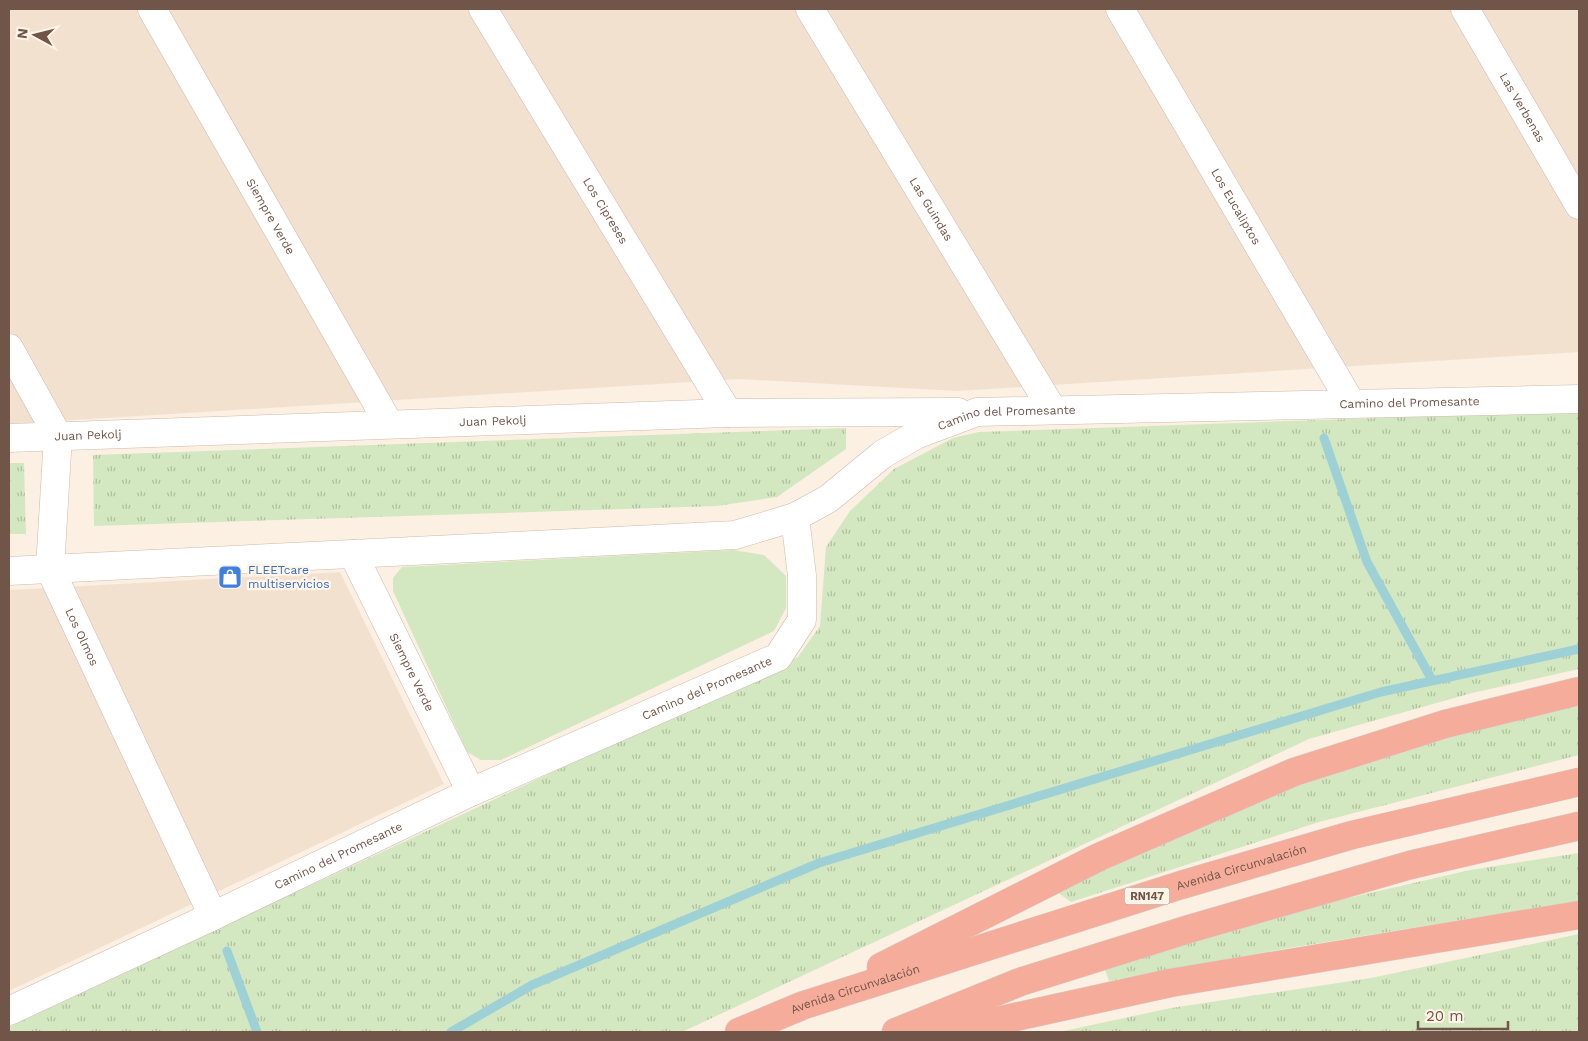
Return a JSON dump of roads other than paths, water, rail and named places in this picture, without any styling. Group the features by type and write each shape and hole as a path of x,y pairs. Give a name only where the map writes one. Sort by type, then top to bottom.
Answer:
{"highway":[{"path":"804,1005 1099,857 1294,772 1445,724 1579,691"},
{"name":"Avenida Circunvalación","path":"739,1032 804,1005 1181,885 1352,835 1571,784"},
{"path":"896,1032 1020,982 1189,929 1410,865 1576,827"},
{"path":"947,1032 1170,982 1579,915"}],"street":[{"name":"Siempre Verde","path":"152,9 389,424"},
{"name":"Los Cipreses","path":"483,9 728,413"},
{"name":"Las Guindas","path":"810,9 1052,409"},
{"name":"Los Eucaliptos","path":"1120,9 1351,403"},
{"name":"Las Verbenas","path":"1465,9 1579,205"},
{"path":"9,348 58,436"},
{"name":"Camino del Promesante","path":"9,1011 213,916 471,792 778,657 802,620 802,576 795,517 828,499 883,454 916,435 977,412 1579,399"},
{"name":"Juan Pekolj","path":"9,438 728,413 977,412"},
{"name":"Los Olmos","path":"58,436 50,569 213,916"},
{"path":"9,571 735,535 795,517"},
{"name":"Siempre Verde","path":"353,554 471,792"}],"waterway":[{"path":"1324,438 1367,562 1432,680"},
{"path":"451,1032 532,985 819,863 1381,692 1579,649"},
{"path":"227,951 257,1032"}],"place":[{"name":"FLEETcare multiservicios","path":"230,577"}]}
